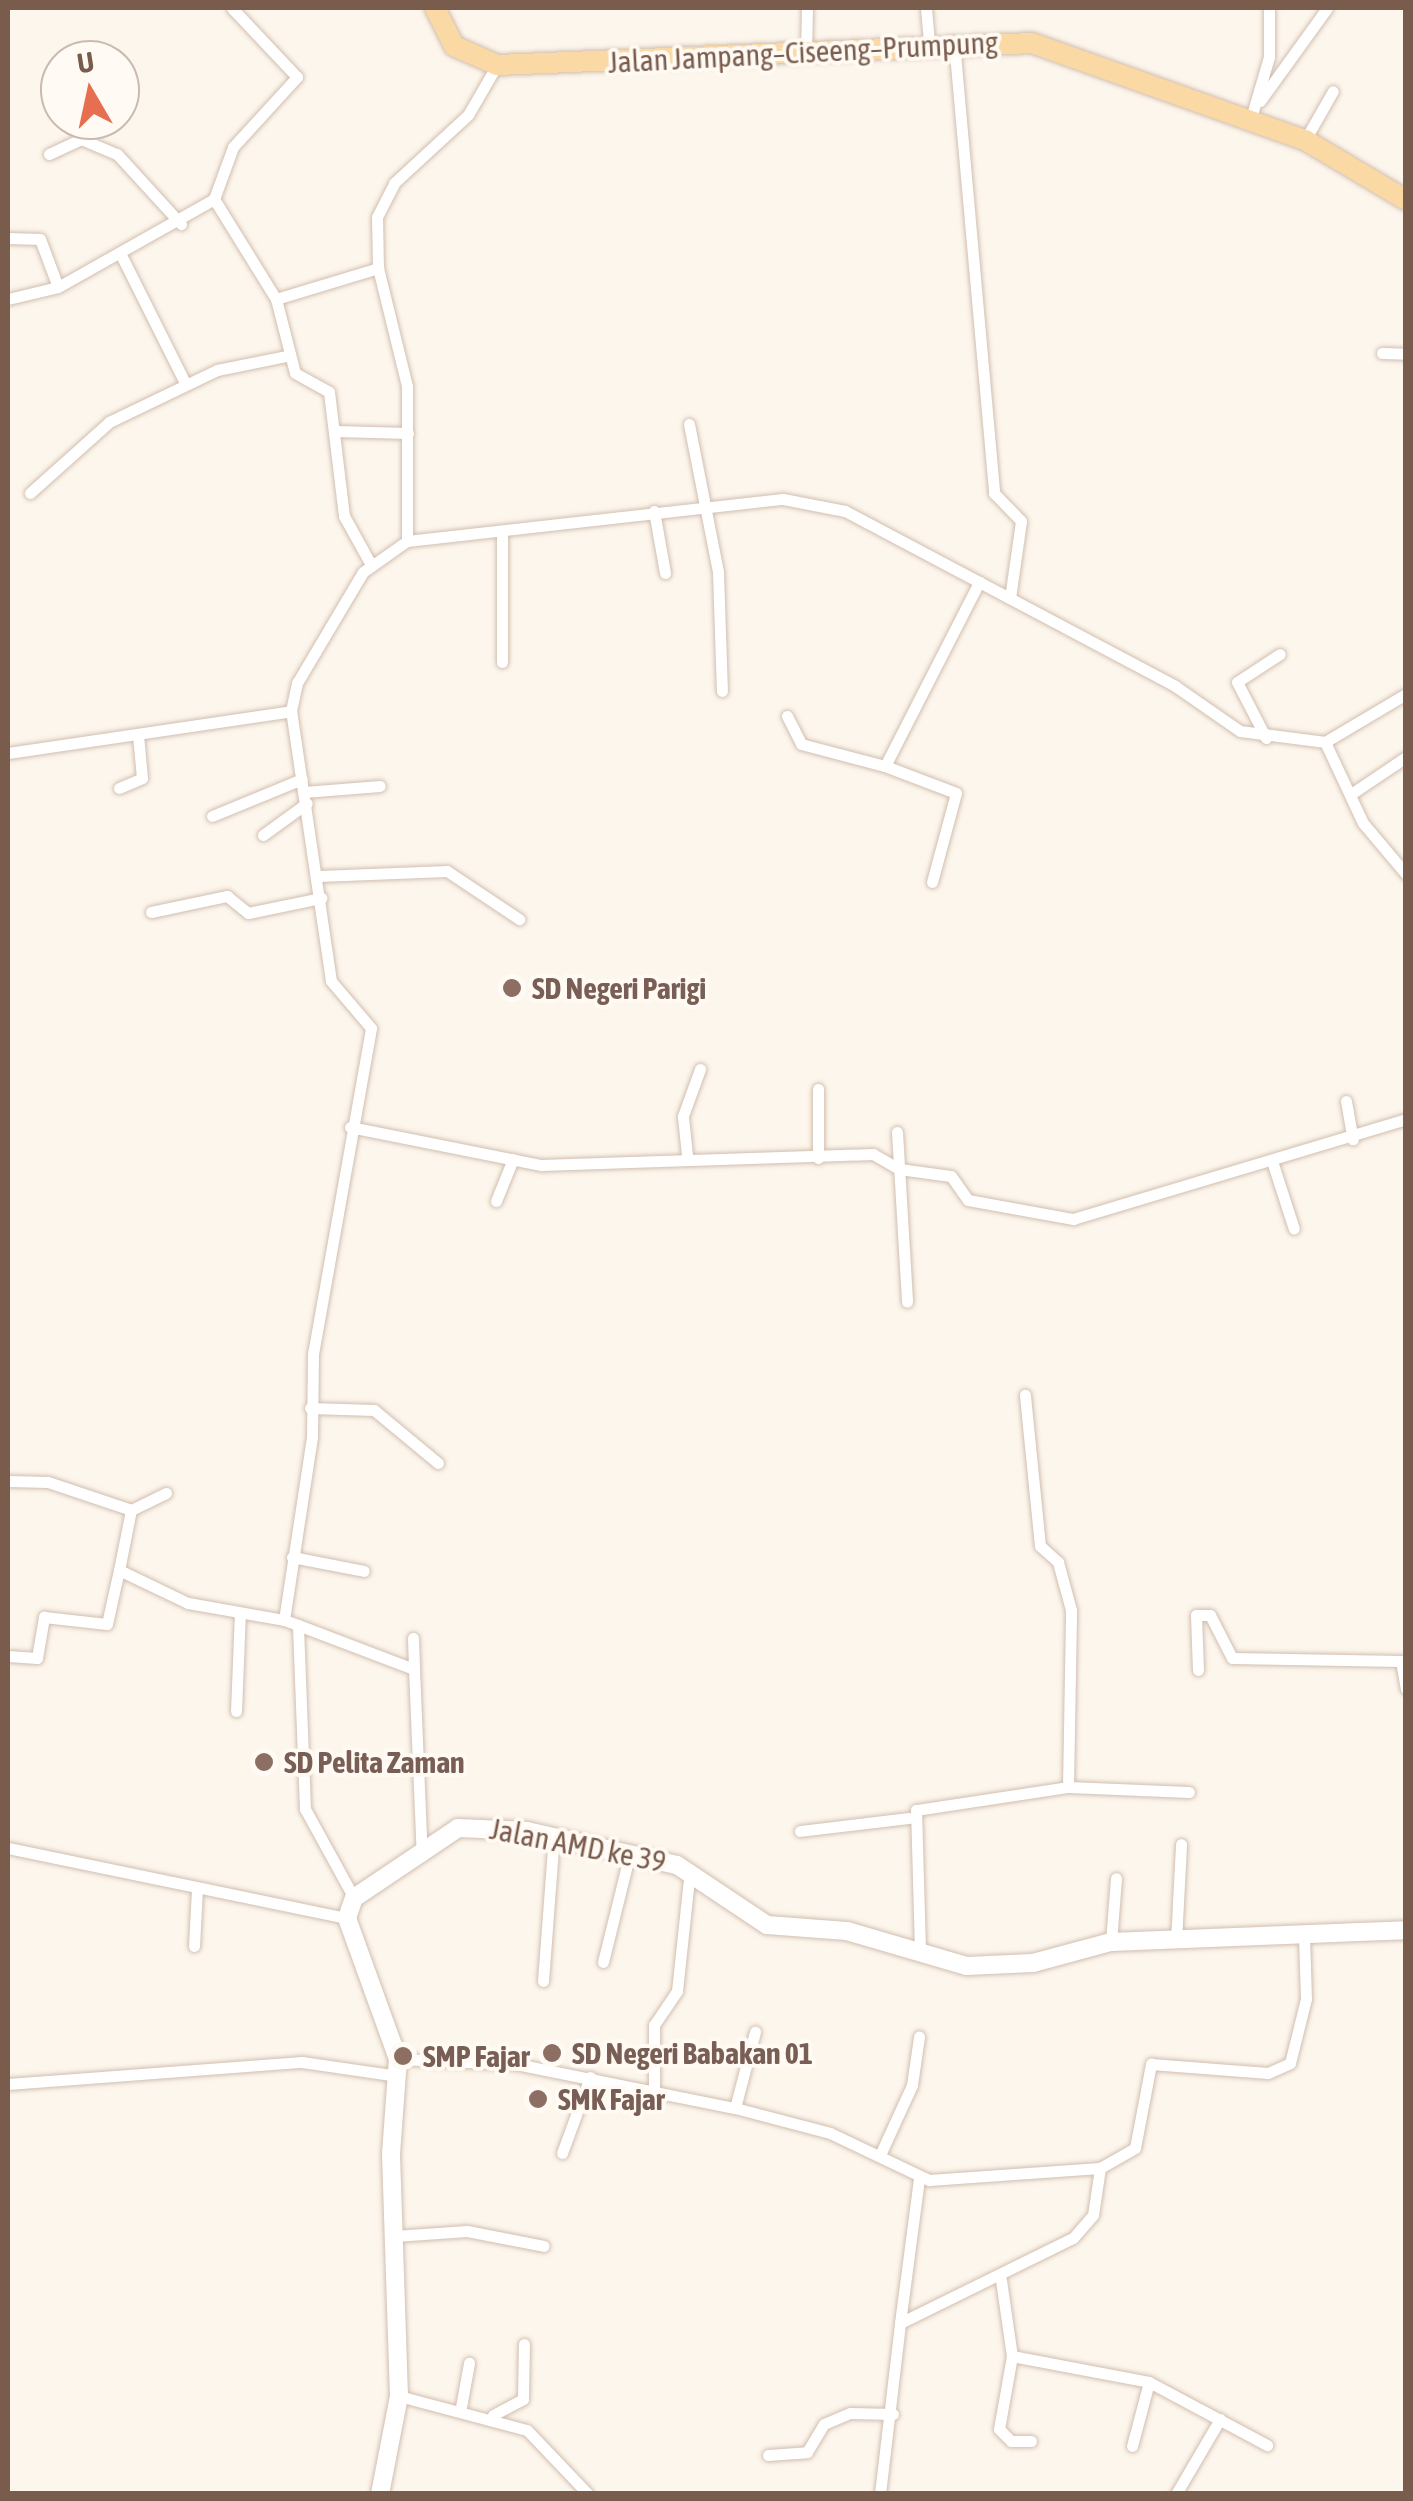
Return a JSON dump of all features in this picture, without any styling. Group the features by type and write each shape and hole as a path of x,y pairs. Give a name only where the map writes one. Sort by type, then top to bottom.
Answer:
{"main road":[{"name":"Jalan Jampang–Ciseeng–Prumpung","path":"435,8 454,46 497,64 954,42 1032,43 1256,110 1406,200"}],"street":[{"path":"8,299 58,287 122,257 181,224 214,200 234,147 297,77 232,8"},
{"path":"806,8 806,52"},
{"path":"926,8 929,44"},
{"path":"1256,110 1269,8"},
{"path":"1256,110 1328,8"},
{"path":"954,42 994,493 1020,518 1010,598"},
{"path":"407,541 406,368 378,268 376,222 387,193 468,115 497,64"},
{"path":"1305,140 1333,91"},
{"path":"49,154 81,140 117,154 181,224"},
{"path":"214,200 276,299 286,356 295,373 326,386 344,516 370,563"},
{"path":"8,238 40,239 58,287"},
{"path":"122,257 185,383"},
{"path":"276,299 378,268"},
{"path":"1382,353 1406,354"},
{"path":"30,494 86,436 185,383 286,356"},
{"path":"689,424 705,506 722,691"},
{"path":"335,431 408,433"},
{"path":"284,1620 350,1127 371,1028 331,982 319,876 290,711 297,682 370,563 407,541 502,534 705,506 809,500 866,520 1266,738 1325,742 1406,694"},
{"path":"654,512 665,572"},
{"path":"502,534 502,662"},
{"path":"884,766 979,582"},
{"path":"1266,738 1237,682 1280,654"},
{"path":"8,753 290,711"},
{"path":"787,716 801,744 884,766 956,793 932,882"},
{"path":"120,788 142,778 138,735"},
{"path":"1325,742 1351,794 1406,874"},
{"path":"1351,794 1406,757"},
{"path":"212,816 305,792 380,786"},
{"path":"263,835 305,792"},
{"path":"319,876 446,872 519,919"},
{"path":"152,912 230,896 248,913 321,898"},
{"path":"687,1155 683,1116 700,1068"},
{"path":"818,1089 818,1158"},
{"path":"1346,1101 1353,1140"},
{"path":"350,1127 513,1159 687,1155 818,1158 873,1154 899,1169 951,1176 968,1200 1072,1219 1353,1140 1406,1118"},
{"path":"897,1132 907,1302"},
{"path":"496,1200 513,1159"},
{"path":"1272,1162 1294,1229"},
{"path":"1025,1395 1040,1546 1060,1566 1071,1610 1068,1787"},
{"path":"310,1408 374,1410 438,1464"},
{"path":"8,1481 48,1482 131,1510 166,1493"},
{"path":"8,1656 37,1658 44,1618 107,1624 131,1510"},
{"path":"292,1557 364,1571"},
{"path":"120,1570 176,1599 284,1620 414,1668"},
{"path":"236,1711 240,1613"},
{"path":"1198,1670 1196,1615 1220,1625 1232,1658 1403,1661 1406,1689"},
{"path":"298,1625 305,1809 354,1898 347,1918 398,2068 395,2236 400,2396 380,2494"},
{"path":"413,1638 422,1856"},
{"path":"800,1831 909,1818 926,1806 1068,1787 1190,1792"},
{"path":"909,1818 920,1951"},
{"name":"Jalan AMD ke 39","path":"354,1898 465,1825 554,1835 630,1853 690,1870 767,1924 848,1931 967,1966 1018,1966 1111,1942 1406,1930"},
{"path":"543,1982 554,1835"},
{"path":"1176,1941 1181,1844"},
{"path":"8,1848 347,1918"},
{"path":"603,1962 630,1853"},
{"path":"654,2095 654,2024 677,1991 690,1870"},
{"path":"1111,1942 1116,1878"},
{"path":"194,1946 197,1889"},
{"path":"8,2084 302,2062 590,2077 654,2095 735,2108 880,2155 919,2178 1100,2168 1134,2148 1151,2064 1268,2073 1290,2063 1306,1999 1304,1936"},
{"path":"735,2108 756,2032"},
{"path":"880,2155 912,2085 919,2038"},
{"path":"562,2153 590,2077"},
{"path":"900,2323 1001,2280 1088,2225 1100,2168"},
{"path":"880,2494 894,2414 900,2323 919,2178"},
{"path":"395,2236 468,2231 544,2246"},
{"path":"1001,2280 1012,2356 998,2429 1012,2442 1031,2441"},
{"path":"493,2415 523,2399 524,2344"},
{"path":"1012,2356 1149,2382 1267,2445"},
{"path":"461,2407 469,2364"},
{"path":"1132,2446 1149,2382"},
{"path":"400,2396 493,2415 527,2430 588,2494"},
{"path":"768,2455 807,2452 824,2424 850,2413 894,2414"},
{"path":"1176,2494 1220,2420"}],"place":[{"name":"SD Negeri Parigi","path":"512,988"},
{"name":"SD Pelita Zaman","path":"264,1762"},
{"name":"SD Negeri Babakan 01","path":"552,2053"},
{"name":"SMP Fajar","path":"403,2056"},
{"name":"SMK Fajar","path":"538,2099"}]}
